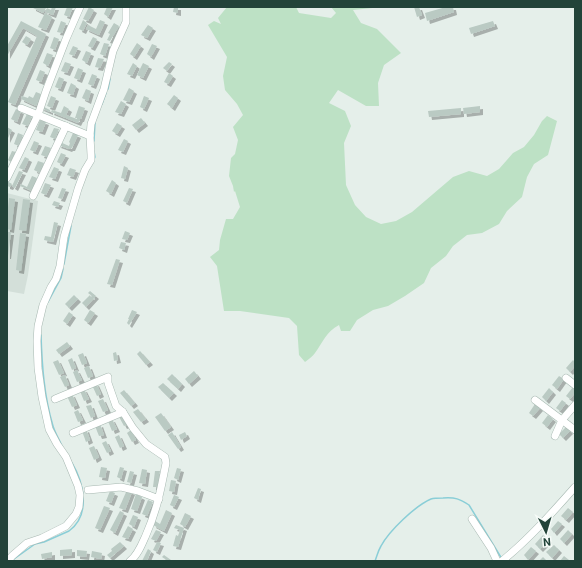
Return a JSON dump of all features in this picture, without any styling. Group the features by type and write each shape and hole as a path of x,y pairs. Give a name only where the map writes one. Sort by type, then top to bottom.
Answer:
{"street":[{"path":"7,178 38,115 56,63 80,7"},
{"path":"8,561 27,543 42,538 66,526 76,514 79,507 80,495 78,486 66,457 57,444 50,429 42,397 38,368 37,341 40,315 56,279 60,266 64,237 78,189 85,170 91,160 91,124 104,90 113,51 126,22 126,7"},
{"path":"21,108 90,136"},
{"path":"33,196 66,126"},
{"path":"55,399 108,377 108,383 116,406 123,412 133,428 146,444 165,457 166,462 159,499 152,522 141,547 130,561"},
{"path":"566,378 575,384"},
{"path":"535,400 575,430"},
{"path":"555,436 562,420 575,405"},
{"path":"73,433 123,412"},
{"path":"88,490 121,487 138,491 159,499"},
{"path":"502,561 550,515 575,487"},
{"path":"472,519 497,561"}],"shaded area":[{"path":"7,193 38,201 24,294 7,291"}],"green space":[{"path":"227,7 296,7 299,13 331,18 336,13 331,7 382,7 353,10 361,23 377,29 401,53 384,65 378,83 379,106 366,106 338,90 329,103 345,111 351,126 344,143 346,185 355,205 366,217 381,224 396,221 412,212 453,177 469,171 487,176 499,169 513,153 524,147 547,116 557,121 548,155 534,164 527,177 522,197 507,211 499,224 482,233 467,235 453,246 446,256 431,268 424,283 388,306 373,310 357,320 350,331 341,331 339,325 328,334 311,358 305,362 299,355 297,326 289,318 240,311 224,311 217,266 210,257 219,250 220,240 226,219 233,219 240,207 229,176 231,158 235,154 238,140 233,127 243,115 237,104 225,90 223,76 227,57 208,25 214,21 221,24 218,18"}],"building":[{"path":"33,7 44,7 46,8 43,13"},
{"path":"52,7 56,7 53,15 45,12 47,8 51,10"},
{"path":"67,7 73,7 69,17 64,15"},
{"path":"89,7 94,10 88,21 83,19"},
{"path":"107,7 113,7 108,17 104,14"},
{"path":"174,7 178,7 178,13 173,12"},
{"path":"414,7 419,7 422,15 417,17"},
{"path":"446,7 453,7 454,12 427,21 425,13"},
{"path":"45,13 52,17 46,30 38,27"},
{"path":"83,20 87,23 83,31 79,29"},
{"path":"100,20 105,22 99,35 86,29 88,25 96,29"},
{"path":"21,21 46,34 15,105 8,102 37,36 23,28 7,56 7,46"},
{"path":"61,21 66,23 62,33 57,32"},
{"path":"493,21 495,26 471,34 469,28"},
{"path":"114,23 119,26 110,41 107,40 110,34 108,33"},
{"path":"148,25 153,28 147,38 141,35"},
{"path":"26,36 31,39 27,45 22,42"},
{"path":"54,37 59,39 55,50 50,48"},
{"path":"93,37 97,39 92,48 88,46"},
{"path":"104,43 109,44 105,56 100,54"},
{"path":"137,43 141,46 134,57 130,54"},
{"path":"152,44 157,46 151,57 147,54"},
{"path":"73,46 78,48 74,56 69,54"},
{"path":"86,51 91,53 87,63 82,60"},
{"path":"47,53 53,55 48,66 43,63"},
{"path":"98,58 104,59 100,68 95,67"},
{"path":"65,62 71,64 67,73 61,71"},
{"path":"169,62 172,64 167,71 163,68"},
{"path":"133,63 137,66 132,76 127,74"},
{"path":"143,63 149,66 143,78 137,75"},
{"path":"78,68 83,70 79,80 74,78"},
{"path":"40,70 45,72 41,82 36,80"},
{"path":"169,73 173,76 168,84 164,82"},
{"path":"92,74 97,76 93,86 88,84"},
{"path":"59,77 64,79 60,89 55,87"},
{"path":"71,83 76,86 73,95 67,93"},
{"path":"129,88 134,91 129,102 123,100"},
{"path":"86,89 91,91 88,101 82,98"},
{"path":"36,92 41,94 36,106 21,99 22,96 28,98 29,96 33,98"},
{"path":"174,95 178,98 172,108 167,104"},
{"path":"51,96 56,98 52,108 47,106"},
{"path":"144,96 149,98 144,109 140,107"},
{"path":"121,101 126,104 121,114 115,112"},
{"path":"42,106 50,110 50,112 41,108"},
{"path":"64,106 69,109 66,115 77,119 75,118 79,106 85,108 78,123 51,112 52,110 61,113"},
{"path":"480,106 480,112 464,114 463,108"},
{"path":"461,108 461,114 429,117 428,111"},
{"path":"16,109 21,111 17,122 11,119"},
{"path":"27,114 32,116 28,126 22,124"},
{"path":"141,118 145,123 136,130 132,125"},
{"path":"40,120 46,122 42,132 36,130"},
{"path":"117,123 122,126 117,134 112,131"},
{"path":"7,127 12,130 7,140"},
{"path":"54,128 59,129 55,139 50,137"},
{"path":"18,133 23,135 19,146 14,144"},
{"path":"73,133 78,135 72,148 69,149 58,145 60,142 69,146"},
{"path":"124,139 128,141 123,152 118,150"},
{"path":"34,141 39,143 35,152 30,150"},
{"path":"45,146 51,148 47,157 41,155"},
{"path":"12,151 16,152 11,162 8,160"},
{"path":"61,153 66,155 61,164 57,162"},
{"path":"25,157 29,159 24,170 19,168"},
{"path":"38,161 44,163 40,173 34,170"},
{"path":"124,166 128,168 125,179 121,178"},
{"path":"54,167 59,169 55,179 49,177"},
{"path":"70,168 76,170 73,177 67,175"},
{"path":"19,171 23,172 15,188 12,186"},
{"path":"32,176 37,178 32,191 20,186 21,184 27,187"},
{"path":"112,180 116,183 111,194 106,191"},
{"path":"7,181 12,184 10,187 7,186"},
{"path":"45,183 51,185 46,195 41,193"},
{"path":"62,188 66,189 62,199 58,198"},
{"path":"129,188 133,189 127,203 123,201"},
{"path":"9,198 15,199 11,230 7,229"},
{"path":"23,199 30,200 26,231 19,230"},
{"path":"54,201 60,203 58,207 52,205"},
{"path":"54,222 58,223 53,242 44,240 45,236 51,237"},
{"path":"125,231 130,233 127,240 122,239"},
{"path":"7,232 11,232 8,256 7,256"},
{"path":"20,233 26,234 21,271 16,270"},
{"path":"121,242 126,243 124,250 119,248"},
{"path":"116,259 120,260 112,285 107,284"},
{"path":"90,291 96,296 86,307 82,303 90,295 91,297 92,296 88,293"},
{"path":"74,295 78,299 69,308 65,304"},
{"path":"90,310 95,313 88,323 84,320"},
{"path":"132,310 137,312 129,325 127,323"},
{"path":"69,312 73,315 67,324 63,321"},
{"path":"67,342 70,346 59,354 56,350"},
{"path":"140,351 150,362 146,365 137,354"},
{"path":"116,352 118,360 114,361 113,353"},
{"path":"83,353 87,363 82,365 78,355"},
{"path":"72,358 76,368 72,370 68,360"},
{"path":"58,360 64,373 59,375 53,362"},
{"path":"573,360 575,362 575,366 570,372 566,368"},
{"path":"89,366 93,376 88,378 84,368"},
{"path":"77,370 82,380 77,382 73,372"},
{"path":"194,371 198,376 189,384 185,379"},
{"path":"172,374 182,384 178,389 167,379"},
{"path":"65,375 69,385 65,387 60,377"},
{"path":"559,376 564,379 557,389 552,385"},
{"path":"96,383 101,394 97,396 92,385"},
{"path":"163,383 174,393 169,398 158,387"},
{"path":"573,387 575,388 575,393 570,399 566,396"},
{"path":"549,388 553,392 546,401 542,397"},
{"path":"84,389 89,399 84,401 80,391"},
{"path":"124,390 135,403 131,406 120,393"},
{"path":"72,394 77,405 72,407 67,396"},
{"path":"103,399 108,410 103,412 98,401"},
{"path":"562,400 566,403 560,411 556,408"},
{"path":"535,404 540,408 533,416 529,413"},
{"path":"91,405 95,416 91,418 86,406"},
{"path":"138,409 146,419 141,422 133,412"},
{"path":"78,410 83,420 78,422 74,412"},
{"path":"123,413 129,424 124,426 118,415"},
{"path":"161,413 171,427 165,431 155,417"},
{"path":"548,415 553,419 547,427 542,423"},
{"path":"112,419 117,429 112,431 108,421"},
{"path":"100,424 104,435 99,436 95,426"},
{"path":"566,427 570,431 563,438 559,434"},
{"path":"86,429 90,440 86,442 82,431"},
{"path":"131,430 136,440 132,442 127,433"},
{"path":"172,432 181,447 178,449 168,435"},
{"path":"185,432 187,436 181,440 179,435"},
{"path":"119,435 124,446 120,448 115,437"},
{"path":"106,441 111,451 107,453 102,443"},
{"path":"94,446 99,457 94,460 89,448"},
{"path":"101,467 107,468 105,478 99,477"},
{"path":"120,467 124,468 121,479 117,477"},
{"path":"177,468 181,469 178,480 174,478"},
{"path":"142,469 147,470 145,484 139,483"},
{"path":"130,471 134,472 131,483 127,482"},
{"path":"155,471 160,471 158,487 153,487"},
{"path":"171,480 176,481 174,492 169,491"},
{"path":"198,488 201,489 198,500 194,498"},
{"path":"127,490 132,492 125,510 119,508"},
{"path":"110,491 115,493 111,503 106,501"},
{"path":"136,494 142,497 137,511 131,509"},
{"path":"174,495 179,497 174,507 170,505"},
{"path":"148,500 153,502 147,516 142,514"},
{"path":"104,506 110,508 100,530 95,528"},
{"path":"568,508 573,512 566,520 561,516"},
{"path":"166,510 172,513 164,531 153,525 155,521 160,524"},
{"path":"120,511 124,513 115,533 110,530"},
{"path":"185,513 191,516 185,527 180,524"},
{"path":"133,515 138,517 134,527 129,524"},
{"path":"558,521 562,524 554,533 551,529"},
{"path":"176,525 184,528 178,547 173,546 176,535 178,536 180,530 174,528"},
{"path":"128,526 133,529 128,539 122,537"},
{"path":"156,530 161,532 156,541 151,539"},
{"path":"568,530 572,534 564,543 560,539"},
{"path":"543,535 549,540 540,549 535,544"},
{"path":"120,542 124,546 110,558 107,555 112,551 111,549"},
{"path":"157,542 161,543 157,552 153,550"},
{"path":"554,545 559,550 552,558 546,552"},
{"path":"531,547 536,551 528,560 524,555"},
{"path":"72,549 72,555 60,556 60,550"},
{"path":"148,549 151,551 147,561 142,561"},
{"path":"77,550 87,551 86,557 77,556"},
{"path":"92,551 102,553 101,559 91,557"},
{"path":"52,552 52,557 42,559 41,554"},
{"path":"164,555 171,561 168,561 162,557"},
{"path":"564,556 569,560 560,561"},
{"path":"543,557 547,561 539,561"}],"waterway":[{"path":"108,89 110,79"},
{"path":"102,104 106,93"},
{"path":"94,141 95,123"},
{"path":"92,164 95,157 94,151"},
{"path":"64,264 71,226"},
{"path":"48,302 61,278 63,269"},
{"path":"41,335 47,403 54,429 62,446"},
{"path":"14,559 35,544 44,542 69,531 76,524 83,508 83,498 80,480 72,463"},
{"path":"375,561 379,550 396,526 425,502 437,498 457,499 469,505 502,559"}]}
